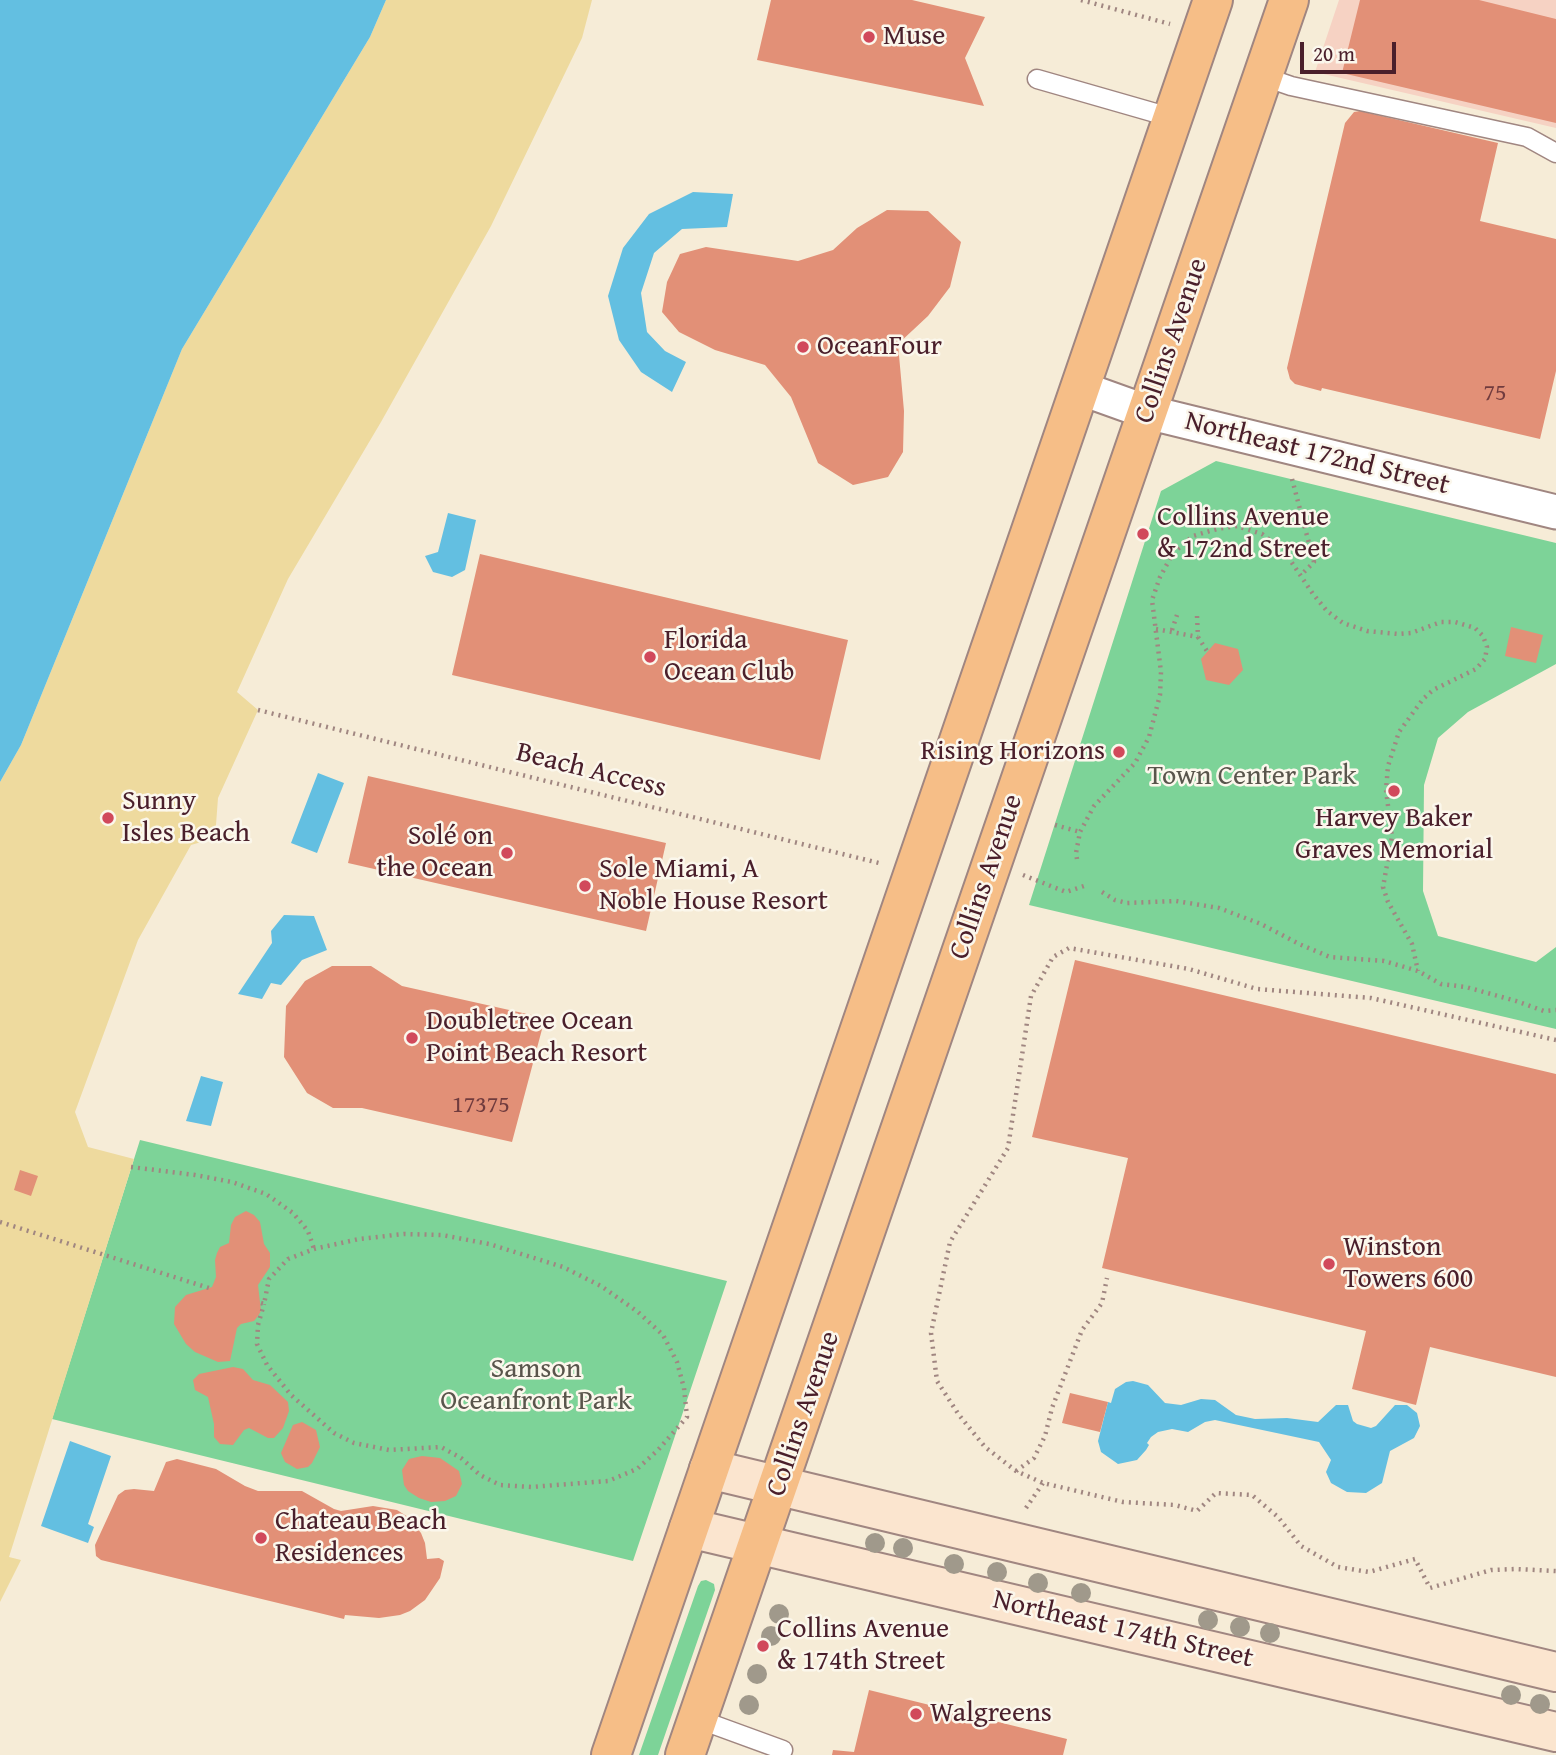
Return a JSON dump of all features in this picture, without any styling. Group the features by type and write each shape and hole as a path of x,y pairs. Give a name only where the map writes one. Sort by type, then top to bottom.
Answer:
{"main road":[{"path":"611,1755 1213,0"},
{"name":"Collins Avenue","path":"685,1755 1289,0"}],"street":[{"name":"Northeast 172nd Street","path":"1080,388 1147,412 1556,512"},
{"name":"Northeast 174th Street","path":"709,1469 1556,1672"},
{"name":"Northeast 174th Street","path":"689,1528 1556,1732"},
{"path":"1141,1634 1157,1577"},
{"path":"1441,1705 1454,1648"}],"lane":[{"path":"1262,76 1290,86 1527,137 1556,153"},
{"path":"1037,79 1173,118"},
{"path":"698,1719 782,1750"}],"path":[{"path":"1081,0 1170,24"},
{"path":"1291,475 1314,562 1301,575"},
{"path":"1077,859 1080,832 1094,806 1135,763 1149,737 1160,695 1161,671 1152,600 1172,553 1194,536 1237,526 1262,534 1284,551 1327,611 1343,623 1367,631 1398,634 1411,633 1441,622 1455,622 1475,628 1483,636 1487,647 1485,659 1476,669 1433,690 1423,699 1399,732 1388,766 1386,790 1392,837 1382,887 1412,944 1418,971"},
{"path":"1172,631 1177,615"},
{"path":"1197,616 1198,637 1207,651"},
{"path":"1156,629 1198,637"},
{"name":"Beach Access","path":"258,710 878,863 913,874"},
{"path":"1055,825 1080,832"},
{"path":"1023,875 1066,892 1084,886"},
{"path":"1102,892 1115,901 1127,903 1176,901 1219,908 1261,924 1330,957 1384,961 1418,971 1441,984 1466,987 1544,1011 1556,1010"},
{"path":"1556,1040 1371,998 1257,989 1189,968 1069,948 1053,957 1031,996 1008,1148 950,1242 931,1333 937,1381 959,1415 985,1447 1016,1471 1043,1483 1123,1502 1174,1505 1197,1511 1216,1493 1252,1495 1278,1517 1301,1546 1338,1567 1369,1572 1415,1559 1430,1588 1491,1570 1556,1571"},
{"path":"131,1167 232,1182 266,1194 293,1213 308,1231 314,1248"},
{"path":"0,1222 209,1288"},
{"path":"404,1234 442,1235 502,1248 563,1268 601,1286 638,1312 663,1335 677,1362 684,1388 687,1417 637,1469 608,1480 531,1487 500,1485 480,1475 461,1458 441,1447 388,1450 354,1443 326,1426 291,1395 267,1365 257,1344 262,1304 270,1279 288,1259 314,1248 404,1234"},
{"path":"1016,1471 1034,1458 1045,1436 1052,1408 1082,1329 1102,1303 1107,1278"},
{"path":"1023,1515 1043,1483"}],"shaded area":[{"path":"1339,0 1556,0 1556,128 1315,72"}],"green space":[{"name":"Town Center Park","path":"1216,461 1556,543 1556,664 1468,712 1438,738 1424,785 1423,891 1438,936 1536,962 1556,947 1556,1029 1029,905 1161,491"},
{"name":"Samson Oceanfront Park","path":"140,1140 727,1281 633,1561 52,1419"},
{"path":"701,1581 714,1584 715,1590 658,1755 639,1755 698,1586"}],"sand":[{"name":"Sunny Isles Beach","path":"386,0 592,0 582,38 491,226 381,422 288,579 237,692 258,710 218,798 215,838 191,845 138,940 75,1112 88,1147 134,1159 9,1557 21,1560 0,1602 0,782 21,745 182,349 370,37"}],"water":[{"path":"0,0 386,0 370,37 182,349 21,745 0,782"},
{"path":"693,192 733,194 727,227 682,229 654,253 641,293 647,332 665,351 686,362 672,392 641,372 619,340 608,296 623,248 649,214"},
{"path":"448,513 476,520 465,570 452,577 433,572 425,556 438,552"},
{"path":"318,773 344,783 317,853 291,843"},
{"path":"284,915 314,916 327,950 302,960 281,985 271,983 262,999 238,994 272,943 271,931"},
{"path":"201,1076 223,1082 211,1126 186,1121"},
{"path":"1133,1381 1148,1385 1165,1403 1181,1405 1201,1399 1215,1400 1236,1415 1255,1419 1287,1418 1318,1422 1336,1405 1348,1405 1353,1421 1371,1428 1395,1405 1407,1405 1417,1413 1420,1426 1414,1438 1390,1451 1382,1483 1366,1493 1347,1492 1331,1483 1326,1472 1331,1460 1319,1442 1215,1420 1205,1422 1188,1432 1172,1429 1158,1432 1151,1437 1146,1450 1137,1460 1118,1464 1101,1452 1098,1441 1108,1402 1111,1403 1115,1389"},
{"path":"70,1441 111,1456 88,1524 94,1527 88,1543 41,1526"}],"building":[{"name":"Muse","path":"771,0 912,0 985,17 965,58 984,106 757,60"},
{"path":"1360,0 1479,0 1556,19 1556,123 1342,73"},
{"path":"1360,111 1498,143 1480,221 1556,239 1556,371 1540,439 1322,388 1321,391 1295,384 1290,379 1287,368 1345,123 1354,112"},
{"name":"OceanFour","path":"887,210 928,211 961,242 950,287 928,316 898,344 904,411 903,452 888,477 853,485 818,463 791,397 765,365 715,350 679,332 662,312 667,282 680,254 706,247 798,261 833,250 857,228"},
{"name":"Florida Ocean Club","path":"480,554 848,640 820,760 452,675"},
{"path":"1511,627 1543,635 1536,663 1505,656"},
{"path":"1215,643 1238,649 1243,670 1229,685 1206,680 1201,659"},
{"name":"Solé on the Ocean","path":"368,776 666,843 646,931 348,863"},
{"path":"1075,960 1556,1074 1556,1377 1430,1347 1416,1405 1352,1389 1366,1331 1102,1268 1128,1158 1032,1137"},
{"name":"Doubletree Ocean Point Beach Resort","path":"332,966 371,966 402,986 545,1018 512,1142 362,1108 333,1108 307,1093 284,1057 286,1006 305,981"},
{"path":"20,1170 38,1176 31,1196 14,1190"},
{"path":"246,1211 260,1222 264,1244 270,1253 270,1267 258,1285 261,1311 254,1321 241,1324 237,1328 230,1361 218,1362 195,1352 186,1344 174,1324 175,1307 186,1295 212,1287 216,1277 217,1253 220,1247 229,1243 235,1217"},
{"path":"233,1367 243,1369 253,1380 270,1385 288,1402 289,1411 283,1428 274,1438 268,1438 249,1428 244,1430 233,1445 220,1444 214,1437 208,1397 195,1390 193,1380 199,1374"},
{"path":"1070,1393 1108,1402 1100,1432 1062,1423"},
{"path":"302,1422 316,1430 320,1447 308,1467 297,1469 285,1462 281,1453 293,1425"},
{"path":"422,1456 440,1458 459,1471 462,1484 456,1496 445,1501 431,1502 408,1491 404,1485 402,1470 409,1459"},
{"name":"Chateau Beach Residences","path":"177,1459 216,1469 258,1491 302,1491 341,1511 373,1506 397,1510 408,1517 421,1533 427,1559 439,1558 444,1561 440,1578 425,1600 410,1611 379,1618 345,1615 344,1619 101,1560 96,1556 95,1545 118,1495 125,1490 134,1489 154,1491 166,1462"},
{"name":"Walgreens","path":"869,1690 1067,1739 1063,1755 832,1755 833,1750 854,1752"}],"place":[{"name":"Muse","path":"869,37"},
{"name":"OceanFour","path":"803,347"},
{"name":"Collins Avenue & 172nd Street","path":"1143,534"},
{"name":"Florida Ocean Club","path":"650,657"},
{"name":"Rising Horizons","path":"1119,752"},
{"name":"Harvey Baker Graves Memorial","path":"1394,791"},
{"name":"Sunny Isles Beach","path":"108,818"},
{"name":"Solé on the Ocean","path":"507,853"},
{"name":"Sole Miami, A Noble House Resort","path":"585,886"},
{"name":"Doubletree Ocean Point Beach Resort","path":"412,1038"},
{"name":"Winston Towers 600","path":"1329,1264"},
{"name":"Chateau Beach Residences","path":"261,1538"},
{"name":"Collins Avenue & 174th Street","path":"763,1646"},
{"name":"Walgreens","path":"916,1714"}]}
